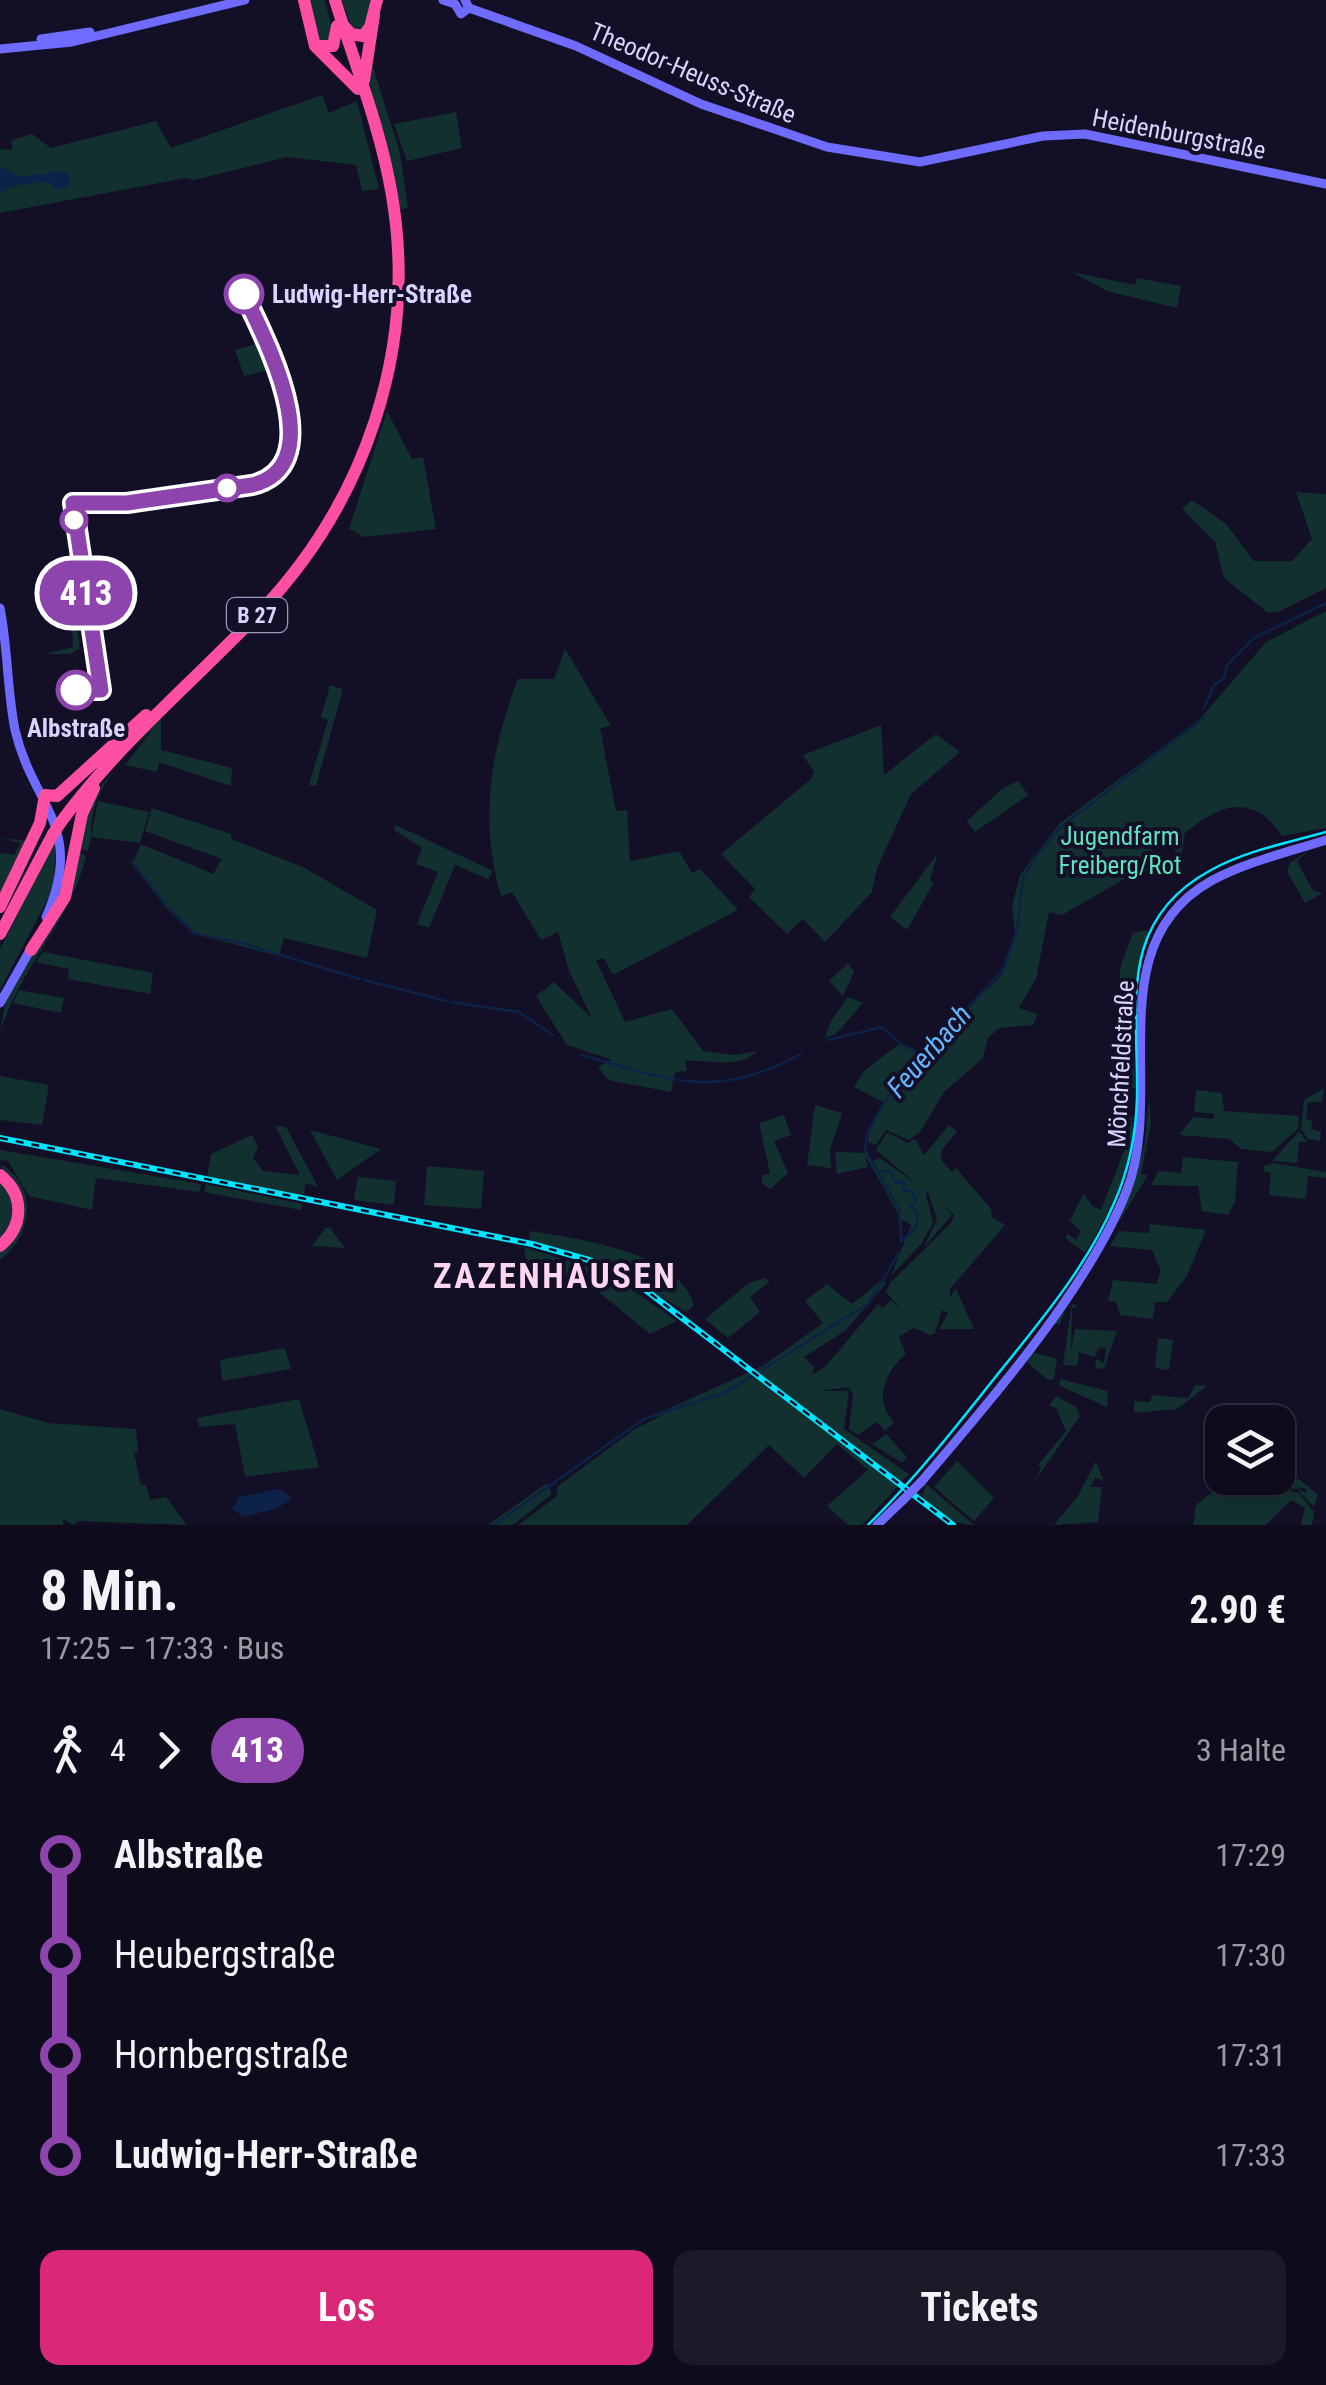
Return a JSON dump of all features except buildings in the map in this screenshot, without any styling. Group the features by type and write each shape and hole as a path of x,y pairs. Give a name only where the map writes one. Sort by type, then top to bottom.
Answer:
{"highway":[{"path":"304,0 315,46 361,88"},
{"name":"B 27","path":"0,934 56,823 115,757 260,612 320,533 377,419 396,323 398,257 392,196 332,0"},
{"name":"B 27","path":"361,88 377,0"},
{"path":"315,46 334,46 339,24 352,34 363,36 374,15"},
{"name":"B 27","path":"0,920 56,823 146,715 263,601 320,533"},
{"path":"0,906 40,823 45,795 57,796 146,715"},
{"name":"B 27","path":"31,950 65,897 88,800 115,757"},
{"path":"0,1175 15,1191 19,1212 14,1231 0,1246"}],"main road":[{"path":"0,46 112,31 244,0"},
{"name":"Theodor-Heuss-Straße","path":"443,0 462,3 576,46 701,104 754,120 784,136 905,161"},
{"name":"Heidenburgstraße","path":"905,161 956,157 1043,136 1085,134 1326,184"},
{"path":"0,608 16,733 56,823 62,867 44,923 0,1000"},
{"name":"Mönchfeldstraße","path":"877,1525 921,1482 1036,1339 1121,1206 1140,1142 1141,997 1148,959 1161,930 1187,898 1212,881 1326,840"},
{"path":"0,1000 44,923"}],"green space":[{"path":"308,0 325,0 334,37 318,46"},
{"path":"342,0 372,0 369,20 359,32 351,26"},
{"path":"381,3 373,67 400,153 408,208 397,210 367,70"},
{"path":"322,95 329,113 357,101 379,189 362,191 356,165 287,157 194,180 186,178 0,213 0,149 12,150 12,140 32,134 51,148 156,121 171,148"},
{"path":"456,112 462,148 407,161 394,124"},
{"path":"1072,272 1135,285 1137,278 1181,286 1177,308 1107,291"},
{"path":"262,342 272,369 244,376 235,350"},
{"path":"387,411 412,459 423,457 436,529 364,537 349,529"},
{"path":"1296,492 1326,494 1326,588 1278,612 1267,612 1224,578 1215,542 1182,509 1192,500 1226,524 1254,561 1292,561 1312,539"},
{"path":"124,592 126,611 94,615 92,593"},
{"name":"Jugendfarm Freiberg/Rot","path":"1326,611 1326,828 1282,836 1260,813 1237,807 1212,814 1185,833 1180,864 1167,831 1147,841 1157,859 1152,863 1062,915 1049,912 1036,979 1019,1008 1038,1014 1033,1025 999,1028 988,1038 983,1058 944,1092 920,1132 909,1140 886,1130 876,1145 868,1142 870,1127 883,1102 854,1087 864,1071 899,1044 922,1055 1002,974 1015,934 1012,906 1020,875 1060,823 1199,720 1266,642"},
{"path":"76,617 80,648 71,654 46,654 73,647 72,628 66,620"},
{"path":"565,649 611,726 600,728 616,811 627,810 630,861 679,851 692,873 700,869 738,910 613,975 604,958 596,960 625,1022 672,1009 703,1051 734,1055 757,1051 732,1062 685,1061 687,1071 675,1072 671,1092 608,1080 598,1067 612,1060 567,1045 536,996 554,982 592,1018 569,971 558,932 541,940 512,892 501,896 494,868 490,841 491,786 508,706 518,679 554,679"},
{"path":"330,685 343,689 316,786 309,785 328,720 321,717"},
{"path":"161,717 161,750 232,768 231,786 159,762 157,772 125,765 154,728 132,751"},
{"path":"881,725 884,775 936,734 960,752 911,794 877,868 872,892 825,942 803,919 787,934 749,897 755,889 721,854 811,779 814,772 803,755"},
{"path":"117,767 96,804 91,836 98,801 149,812 140,843 91,837 88,851 79,848 92,796"},
{"path":"1018,781 1028,795 975,832 967,821 1003,788"},
{"path":"152,808 231,834 231,839 303,867 377,910 367,958 284,938 279,956 194,934 168,910 132,864 141,844 213,874 222,859 145,831"},
{"path":"396,825 493,871 488,879 455,865 429,928 417,924 438,872 416,864 422,848 394,830"},
{"path":"0,838 28,841 0,901 0,853 14,855 21,843"},
{"path":"56,838 54,887 0,990 0,949"},
{"path":"1309,850 1297,861 1313,891 1323,893 1305,903 1287,872 1290,863"},
{"path":"79,851 86,856 79,880 19,987 0,1033 6,998 37,948"},
{"path":"938,853 930,880 934,882 907,930 890,917"},
{"path":"1148,932 1132,994 1135,1088 1131,1088 1129,1055 1122,1055 1126,1048 1125,1013 1115,1013 1121,965 1133,933"},
{"path":"43,952 153,973 150,994 68,979 69,969 36,962"},
{"path":"848,963 854,972 843,996 829,981"},
{"path":"19,990 64,998 61,1013 13,1003"},
{"path":"848,997 863,1003 836,1034 825,1038 831,1021"},
{"path":"0,1076 49,1085 42,1125 0,1120"},
{"path":"1324,1088 1322,1102 1308,1102 1306,1119 1312,1120 1311,1129 1321,1132 1320,1141 1308,1139 1301,1129 1304,1100"},
{"path":"1196,1090 1222,1093 1224,1111 1299,1116 1298,1129 1272,1152 1241,1149 1229,1139 1179,1135 1193,1117 1214,1119 1214,1114 1194,1112"},
{"path":"1149,1097 1151,1123 1141,1174 1148,1175 1067,1305 1060,1324 1048,1325 1132,1186 1145,1142"},
{"path":"815,1105 842,1113 830,1150 831,1168 807,1165"},
{"path":"1130,1112 1132,1145 1121,1184 1085,1253 1065,1238 1068,1234 1076,1240 1081,1232 1070,1220 1084,1193 1092,1206 1101,1210 1126,1146"},
{"path":"784,1115 791,1135 774,1141 788,1173 770,1189 762,1183 762,1176 770,1173 759,1123"},
{"path":"949,1125 957,1131 942,1150 941,1160 952,1172 956,1168 991,1209 992,1217 1005,1225 950,1289 950,1297 956,1289 974,1329 939,1329 948,1313 942,1310 935,1333 930,1335 913,1328 899,1337 906,1354 892,1369 884,1386 884,1405 894,1422 885,1431 877,1422 858,1435 849,1429 853,1394 848,1387 819,1391 849,1391 844,1429 909,1474 862,1525 848,1525 827,1506 868,1470 837,1444 804,1478 769,1445 687,1525 518,1525 556,1497 558,1486 635,1429 663,1415 652,1416 763,1366 823,1323 805,1301 827,1284 852,1304 882,1280 886,1283 846,1330 804,1357 814,1367 812,1375 826,1366 878,1304 883,1308 891,1300 901,1309 886,1292 891,1282 951,1223 954,1215 876,1150 887,1132 907,1143 915,1139 924,1155"},
{"path":"275,1126 286,1127 318,1187 305,1183 304,1196 207,1178 211,1154 252,1135 258,1147 253,1158 263,1171 300,1175"},
{"path":"310,1130 381,1149 337,1180"},
{"path":"1299,1131 1307,1142 1299,1142 1297,1163 1272,1161"},
{"path":"0,1150 201,1184 200,1192 96,1178 92,1210 29,1196 8,1161 0,1160"},
{"path":"835,1152 868,1153 872,1161 880,1158 925,1190 933,1223 921,1244 891,1276 911,1225 903,1220 899,1225 898,1213 865,1155 868,1167 837,1174"},
{"path":"1183,1157 1238,1162 1235,1202 1228,1215 1202,1211 1198,1186 1151,1185 1159,1171 1181,1173"},
{"path":"1273,1163 1326,1172 1326,1178 1308,1176 1306,1199 1269,1195 1271,1173 1264,1172 1264,1166"},
{"path":"0,1164 21,1184 27,1211 19,1238 0,1260 0,1250 22,1215"},
{"path":"427,1166 484,1171 481,1209 424,1205"},
{"path":"358,1177 396,1181 394,1205 354,1200"},
{"path":"0,1180 12,1194 14,1220 0,1239"},
{"path":"206,1184 302,1204 301,1210 204,1192"},
{"path":"928,1192 952,1215 924,1247 937,1219"},
{"path":"1150,1224 1206,1230 1187,1276 1167,1302 1155,1302 1153,1319 1120,1315 1116,1302 1108,1301 1113,1280 1156,1284 1161,1271 1152,1250 1110,1246 1119,1231 1149,1233"},
{"path":"325,1228 330,1228 345,1248 312,1246"},
{"path":"529,1231 598,1244 648,1260 669,1272 685,1288 694,1306 686,1312 613,1267 530,1241"},
{"path":"524,1247 612,1275 676,1321 650,1334 600,1293 526,1260"},
{"path":"765,1278 769,1282 750,1297 760,1312 728,1338 705,1319 749,1283"},
{"path":"1072,1304 1078,1307 1072,1308 1071,1350 1075,1329 1117,1331 1104,1369 1095,1368 1096,1359 1104,1363 1106,1348 1099,1347 1097,1357 1097,1346 1095,1357 1079,1352 1077,1366 1063,1365"},
{"path":"1158,1338 1173,1340 1169,1370 1155,1368"},
{"path":"285,1348 291,1369 222,1381 220,1360"},
{"path":"1031,1352 1057,1359 1054,1379 1048,1380 1027,1362"},
{"path":"1060,1379 1108,1391 1107,1407 1060,1386"},
{"path":"1195,1385 1207,1386 1177,1409 1134,1413 1134,1401 1150,1402 1152,1395 1188,1398"},
{"path":"1056,1396 1076,1407 1080,1416 1034,1482 1041,1468 1038,1465 1066,1431 1056,1408 1049,1406"},
{"path":"299,1399 319,1467 245,1477 235,1424 199,1427 197,1418"},
{"path":"0,1409 48,1423 136,1429 138,1452 134,1453 141,1485 146,1485 150,1500 166,1497 187,1525 78,1521 73,1525 63,1519 63,1525 0,1525"},
{"path":"886,1434 907,1457 902,1463 872,1444"},
{"path":"957,1461 994,1498 974,1521 934,1487"},
{"path":"1096,1461 1103,1480 1095,1478 1090,1487 1102,1487 1098,1522 1054,1525 1078,1496"},
{"path":"1298,1478 1318,1495 1314,1507 1298,1490 1307,1493 1305,1488 1295,1489"},
{"path":"547,1483 552,1494 513,1525 488,1525"},
{"path":"926,1484 974,1525 958,1523 940,1512 922,1496"},
{"path":"1295,1492 1314,1512 1312,1525 1301,1525 1305,1508 1291,1500 1266,1525 1193,1525 1196,1505 1209,1495"}],"water":[{"path":"0,166 18,177 64,171 70,176 70,186 56,190 49,181 13,186 0,193"},
{"path":"279,1489 292,1498 278,1508 244,1517 232,1509 239,1497"}],"waterway":[{"name":"Feuerbach","path":"1204,708 1214,685 1224,678 1227,665 1254,638 1326,603"},
{"name":"Feuerbach","path":"901,1242 900,1211 865,1149 867,1134 888,1096 1004,968 1017,930 1023,877 1039,853 1061,827 1205,717"},
{"path":"132,862 166,905"},
{"path":"169,908 194,933 246,944"},
{"path":"249,945 277,954"},
{"path":"281,955 360,979"},
{"path":"364,980 446,1001"},
{"path":"451,1002 519,1012 553,1035"},
{"path":"828,1040 882,1027 901,1044 925,1056"},
{"path":"581,1055 667,1078 717,1082 743,1078 801,1054"},
{"name":"Feuerbach","path":"877,1171 890,1171 896,1183 904,1182 903,1190 913,1192 916,1201 910,1206 917,1211 917,1226 903,1240"},
{"name":"Feuerbach","path":"494,1525 644,1419 726,1392 868,1304 899,1253"}],"tram line":[{"path":"868,1525 904,1488 1033,1330 1079,1268 1115,1201 1133,1138 1139,970 1159,915 1180,891 1225,863 1326,832"}],"railway":[{"path":"0,1138 532,1244 589,1260 639,1285 953,1525"}],"bus line":[{"name":"413","path":"76,690 101,690 73,503 127,503 252,485 268,480 281,464 289,434 286,392 273,354 244,294"}],"place":[{"name":"Ludwig-Herr-Straße","path":"244,294"},
{"name":"Albstraße","path":"76,690"}],"district":[{"name":"ZAZENHAUSEN","path":"555,1276"}]}
